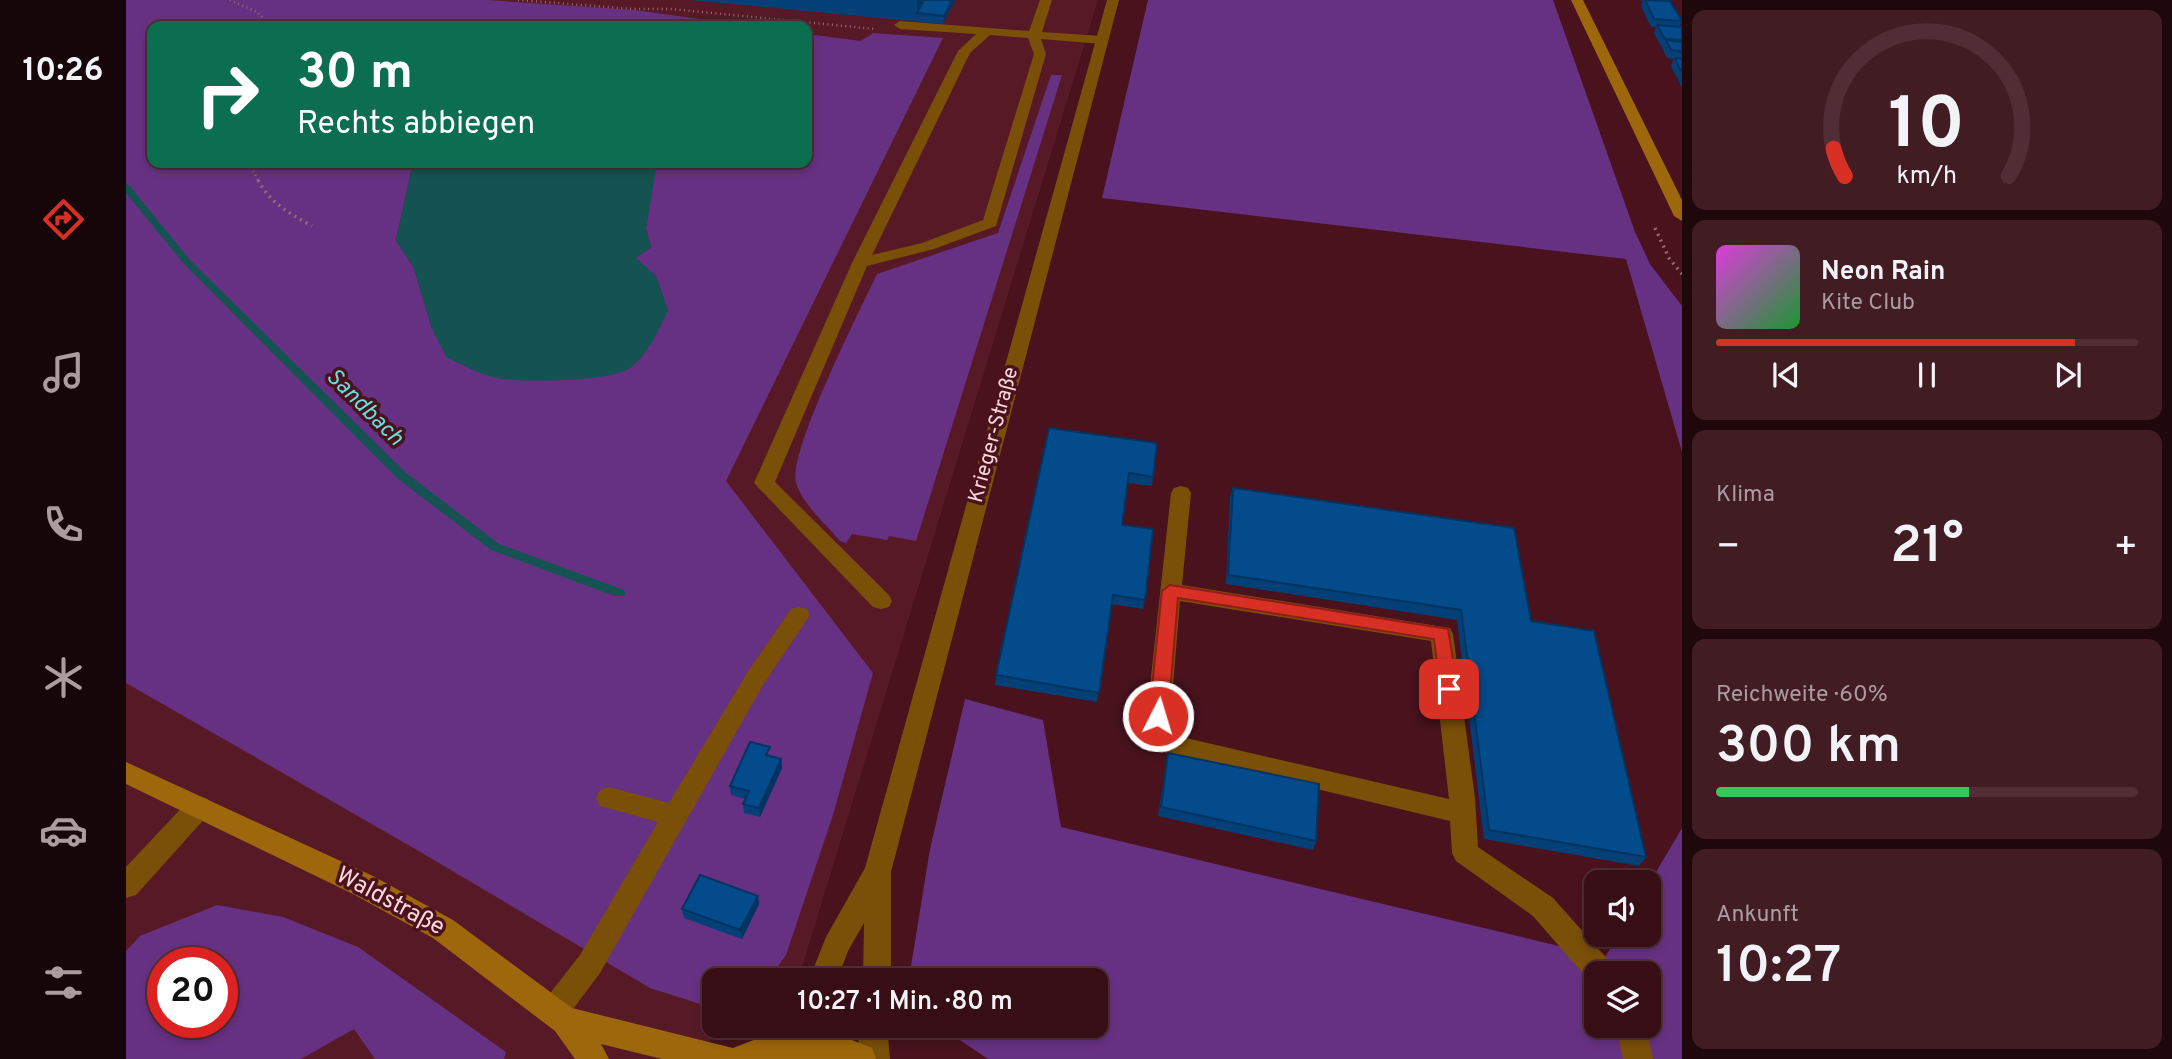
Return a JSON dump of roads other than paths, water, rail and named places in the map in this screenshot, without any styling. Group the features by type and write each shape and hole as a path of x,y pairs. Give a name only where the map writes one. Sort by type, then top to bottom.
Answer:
{"main road":[{"path":"1577,0 1682,216"},
{"name":"Waldstraße","path":"126,772 363,885 443,929 560,1016 594,1059"},
{"name":"Waldstraße","path":"560,1016 723,1059"},
{"path":"743,1059 786,1038"},
{"path":"803,1038 861,1059"}],"street":[{"path":"860,263 928,246 990,223 1040,54 1034,36 1046,0"},
{"name":"Krieger-Straße","path":"877,968 878,871 1113,0"},
{"path":"900,25 1102,40"},
{"path":"881,601 764,483 860,263 964,51 986,32"},
{"path":"1181,493 1156,741 1463,813"},
{"path":"1170,591 1442,634 1463,813 1465,853 1543,907 1590,961"},
{"path":"560,1016 755,679 799,615"},
{"path":"609,798 676,816"},
{"path":"126,886 199,807"},
{"name":"Krieger-Straße","path":"828,968 836,946 878,871"},
{"path":"873,1038 875,1059"},
{"path":"1634,1038 1638,1059"}],"water":[{"path":"412,168 656,168 646,229 651,247 636,258 656,276 668,310 642,356 630,368 620,373 586,379 544,381 491,377 447,358 432,329 414,268 396,240"}],"waterway":[{"name":"Sandbach","path":"126,187 187,262 401,475 495,547 619,593"}]}
